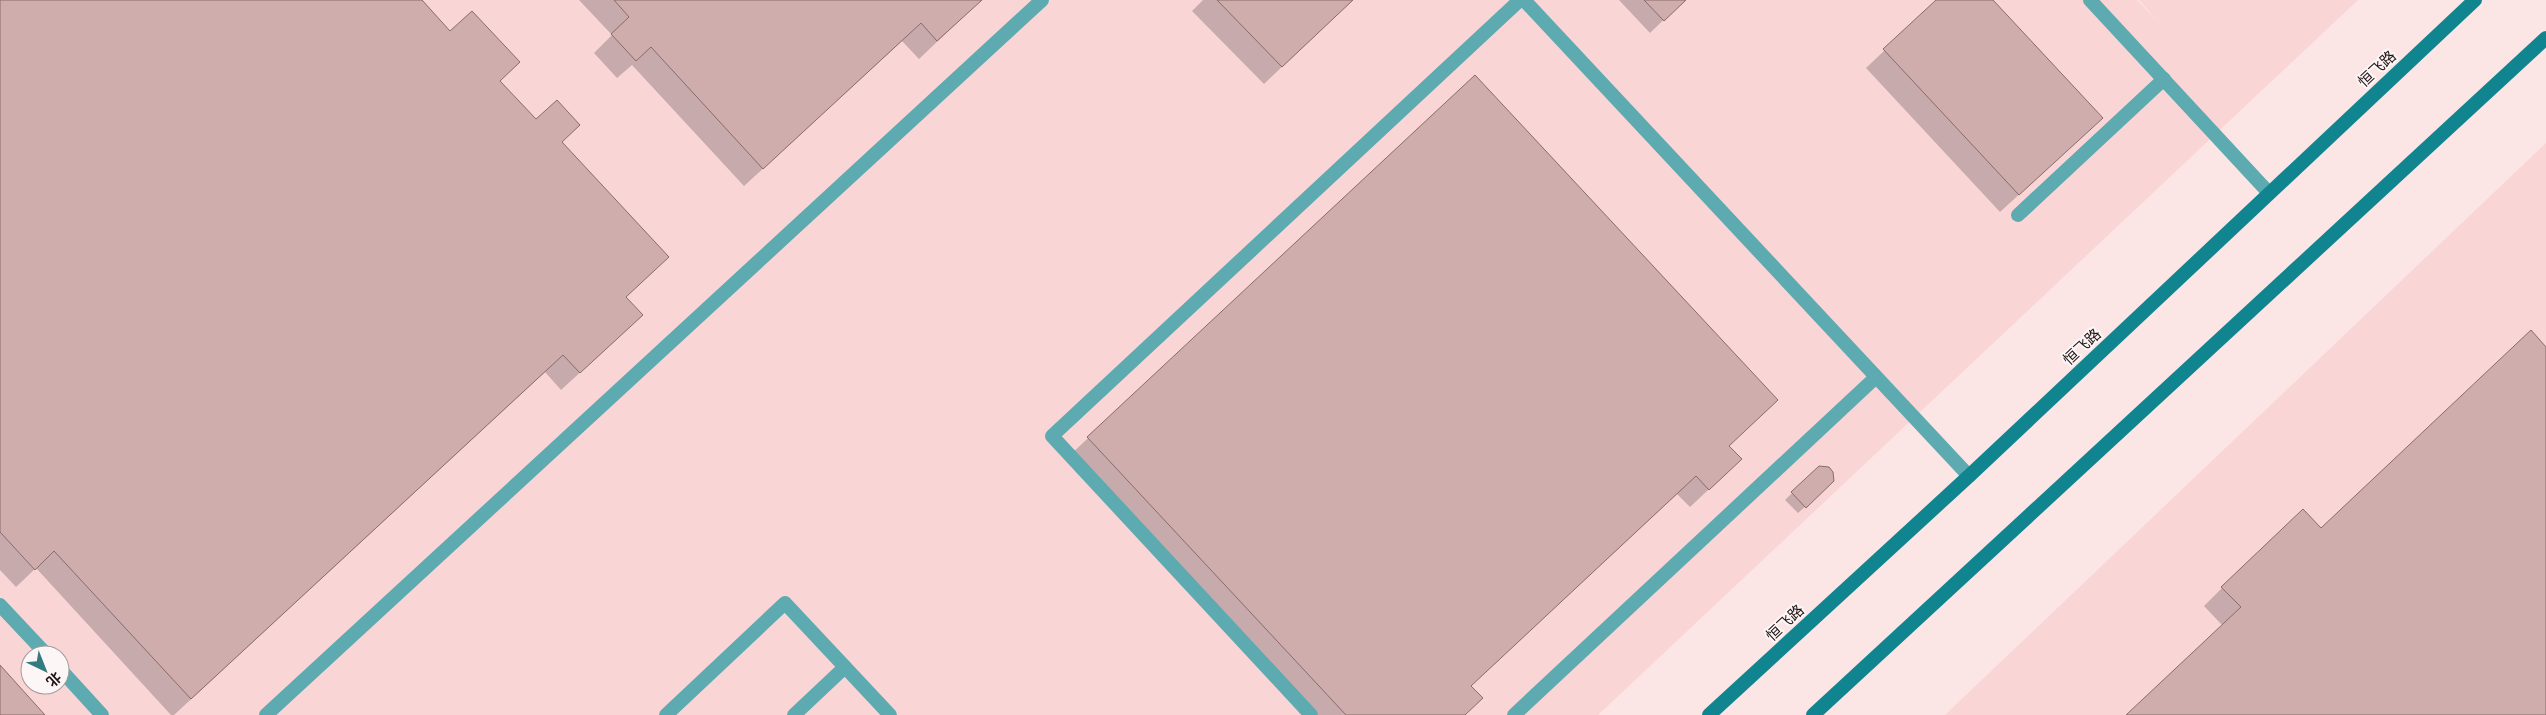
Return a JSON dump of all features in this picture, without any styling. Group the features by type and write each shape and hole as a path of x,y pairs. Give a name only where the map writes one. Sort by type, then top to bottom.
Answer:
{"main road":[{"name":"恒飞路","path":"1709,715 1968,476 2475,0"},
{"path":"1813,715 2546,38"}],"lane":[{"path":"266,715 1042,0"},
{"path":"1311,715 1052,436 1520,0"},
{"path":"1524,0 1968,476"},
{"path":"2090,0 2269,193"},
{"path":"2018,215 2164,79"},
{"path":"1514,715 1875,378"},
{"path":"666,715 785,603 890,715"},
{"path":"0,605 37,645"},
{"path":"794,715 845,667"},
{"path":"70,681 102,715"}],"shaded area":[{"path":"0,0 2137,0 2160,24 2139,0 2358,0 1598,715 0,715"},
{"path":"2546,143 2546,715 1945,715"}],"building":[{"path":"0,0 422,0 450,31 472,11 520,62 500,81 536,119 557,100 580,125 562,142 669,257 626,297 643,315 580,373 563,355 191,699 54,551 35,570 0,532"},
{"path":"614,0 982,0 937,41 921,23 763,169 651,47 636,61 611,34 629,17"},
{"path":"1217,0 1353,0 1282,67"},
{"path":"1644,0 1686,0 1664,21"},
{"path":"1936,0 1993,0 2103,118 2019,195 1883,49"},
{"path":"1475,75 1778,400 1729,446 1742,459 1709,490 1696,476 1471,686 1483,698 1465,715 1346,715 1087,437"},
{"path":"2531,330 2546,347 2546,715 2126,715 2241,607 2221,587 2303,509 2321,528"},
{"path":"1819,466 1829,467 1833,472 1834,481 1806,508 1791,492"},
{"path":"0,665 20,687 20,695 27,695 45,715 0,715"}]}
